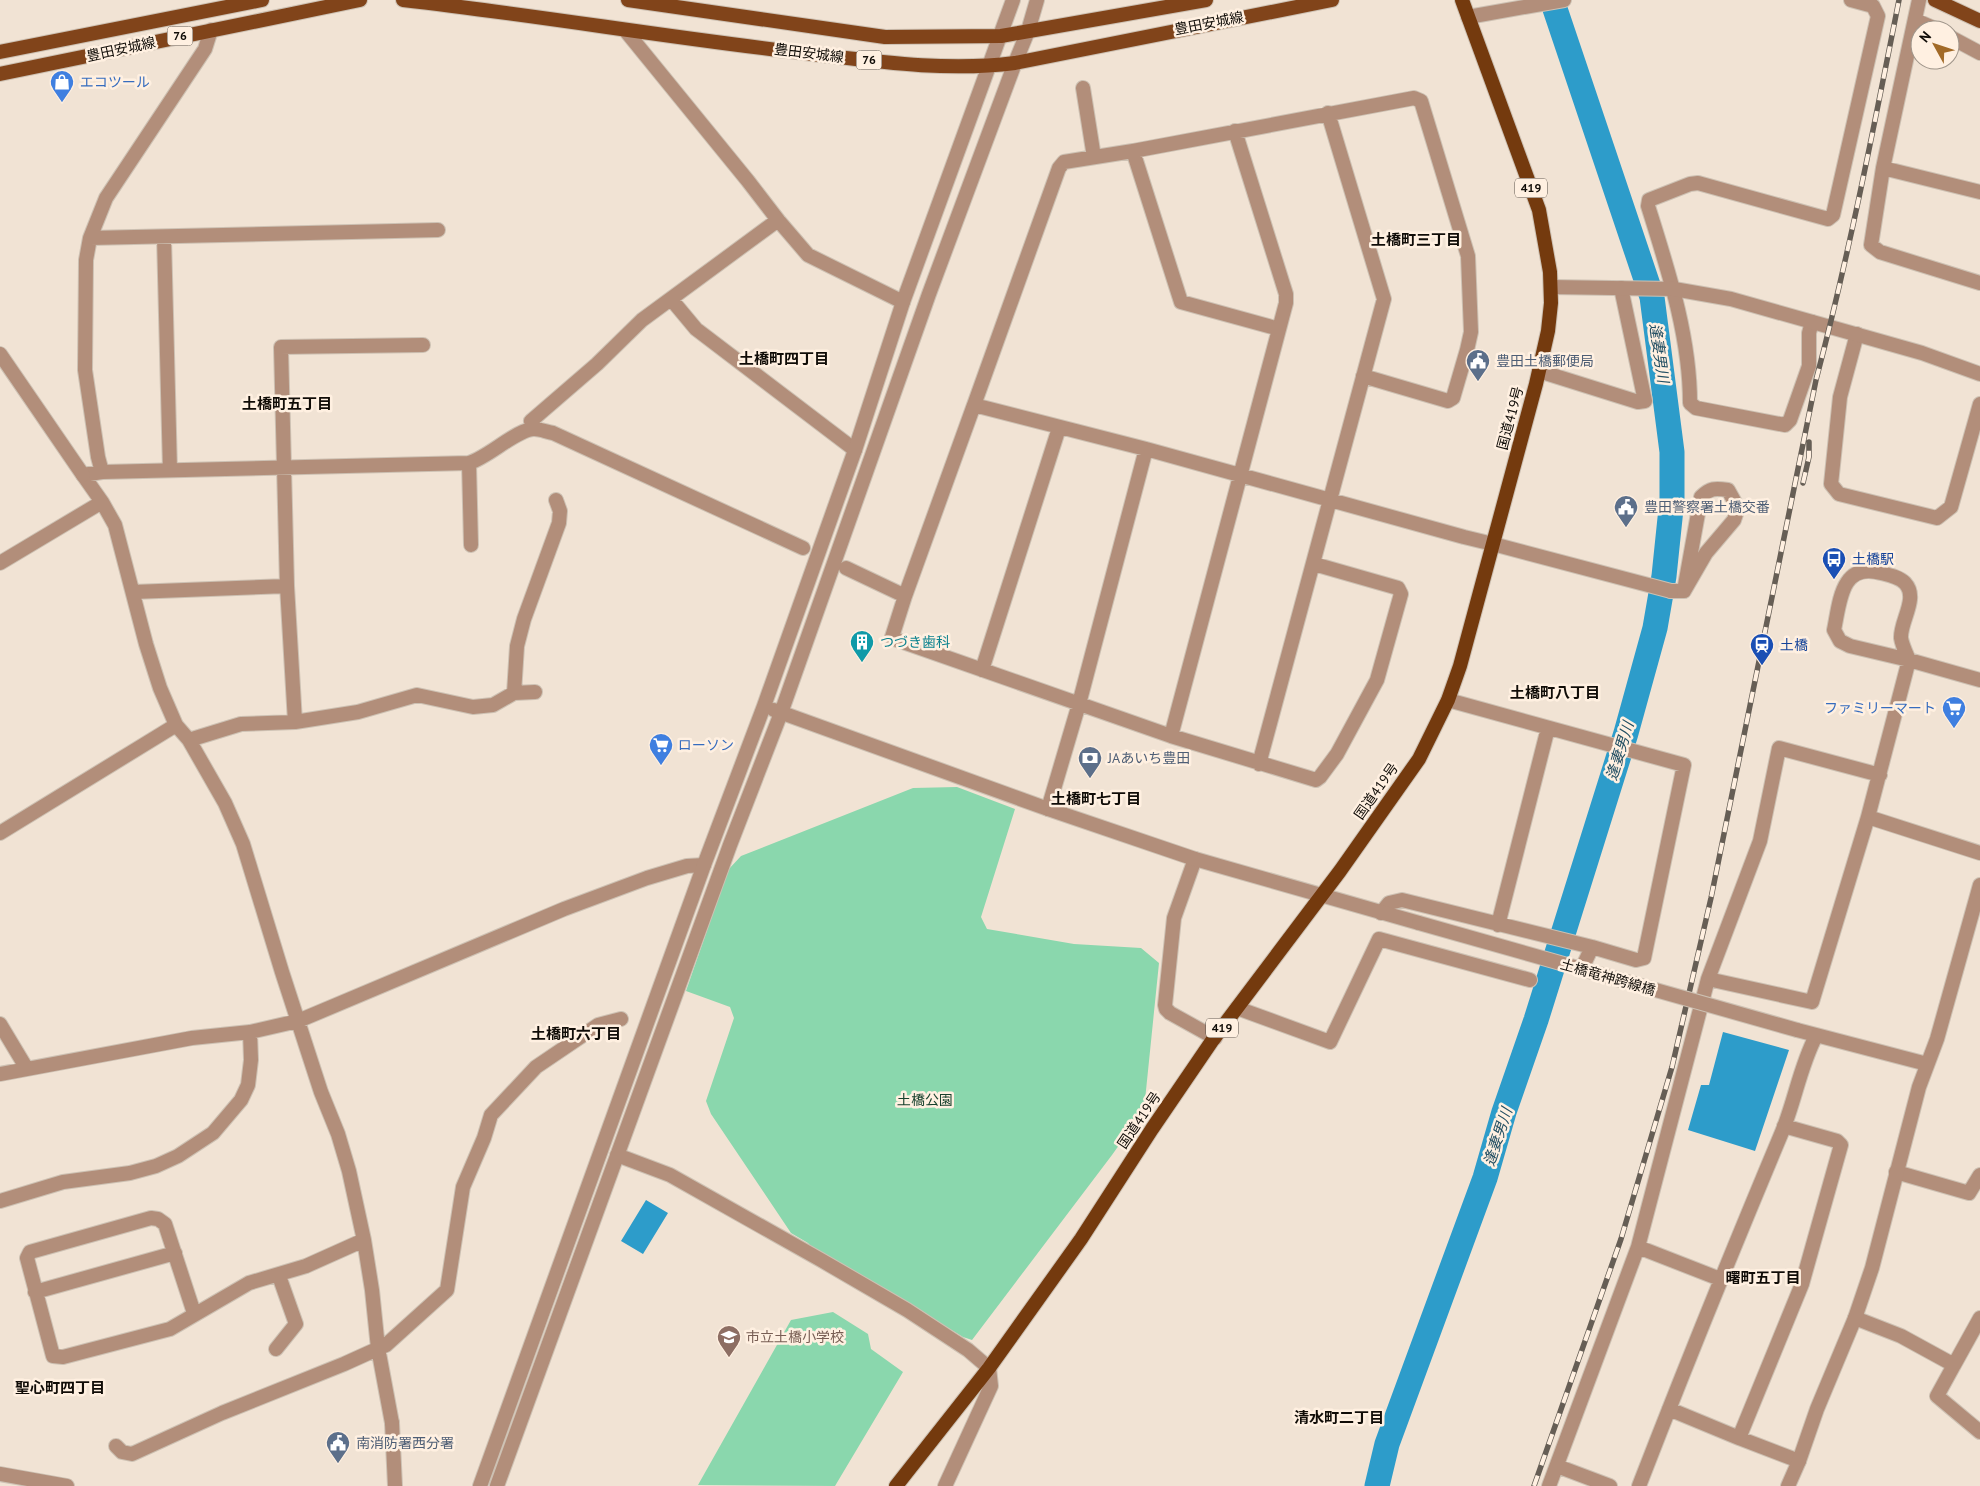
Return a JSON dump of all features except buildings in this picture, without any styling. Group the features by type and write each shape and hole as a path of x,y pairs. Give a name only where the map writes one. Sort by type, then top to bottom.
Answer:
{"highway":[{"name":"国道419号","path":"896,1486 989,1368 1081,1239 1214,1038 1320,895 1340,871 1418,759 1448,700 1460,666 1539,371 1548,331 1551,287 1539,210 1462,0"}],"main road":[{"name":"豊田安城線","path":"0,52 262,0"},
{"name":"豊田安城線","path":"0,74 360,0"},
{"name":"豊田安城線","path":"403,0 478,8 625,30 894,63 989,66 1015,63 1332,0"},
{"name":"豊田安城線","path":"628,0 885,37 1000,36 1206,0"},
{"path":"1935,0 1980,21"}],"street":[{"path":"480,1486 704,865 764,706 855,450 903,302 1013,0"},
{"path":"497,1486 730,845 781,713 929,294 1028,31 1037,0"},
{"path":"1468,17 1564,0"},
{"path":"1812,322 1809,333 1809,366 1788,423 1785,425 1696,408 1690,403 1690,378 1674,289 1648,206 1649,200 1690,184 1698,183 1828,219 1833,215 1878,16 1873,6 1851,0"},
{"path":"1915,20 1919,0"},
{"path":"102,472 85,370 86,260 90,238 106,198 205,49 211,30"},
{"path":"625,30 808,255 903,302"},
{"path":"1960,42 1980,53"},
{"path":"1910,43 1883,168 1871,245 1880,252 1980,283"},
{"path":"1083,88 1094,157"},
{"path":"1314,564 1398,588 1401,594 1377,680 1352,728 1320,777 1316,780 1171,736 892,637 905,596 1059,168 1064,162 1133,151 1414,98 1421,100 1468,256 1471,332 1453,398 1448,401 1363,376"},
{"path":"1259,764 1384,299 1328,113"},
{"path":"1171,736 1239,474 1286,303 1286,294 1235,131"},
{"path":"1133,151 1181,302 1279,329"},
{"path":"1883,168 1980,192"},
{"path":"535,429 531,421 597,364 642,320 778,220"},
{"path":"90,238 438,230"},
{"path":"164,236 170,470"},
{"path":"1551,287 1674,289 1731,299 1922,353 1980,374"},
{"path":"1539,371 1638,402 1645,402 1624,288"},
{"path":"670,299 696,329 855,450"},
{"path":"1857,334 1840,397 1831,484 1839,494 1937,518 1951,507 1980,404"},
{"path":"295,722 287,586 281,347 423,344"},
{"path":"0,354 102,502 114,525 134,592 154,671 176,725 189,740 225,803 243,844 298,1021 349,1171 364,1240 372,1290 378,1348 392,1423 395,1486"},
{"path":"974,405 1239,474 1464,538 1637,583 1678,591"},
{"path":"982,670 1060,428"},
{"path":"83,475 102,472 469,463 478,460 524,431 535,429 554,433 803,548"},
{"path":"1048,809 1079,704 1146,449"},
{"path":"469,463 471,545"},
{"path":"1708,489 1728,490 1738,508 1734,520 1706,553 1678,591 1701,497 1708,489"},
{"path":"514,694 517,646 524,619 559,522 560,511 556,500"},
{"path":"0,563 102,502"},
{"path":"846,568 905,596"},
{"path":"1708,979 1812,1002 1880,775 1909,660 1901,638 1910,590 1904,582 1894,576 1868,570 1856,573 1842,591 1834,630 1840,640 1850,646 1909,660 1980,680"},
{"path":"134,592 287,586"},
{"path":"1874,652 1886,648 1901,638"},
{"path":"189,740 241,724 295,722 358,712 417,695 473,707 493,704 514,694 535,692"},
{"path":"1381,913 1390,903 1402,900 1543,936 1548,935 1636,960 1644,958 1684,765 1448,700"},
{"name":"土橋竜神跨線橋","path":"764,706 1048,809 1195,859 1816,1036 1927,1064"},
{"path":"0,833 176,725"},
{"path":"1498,924 1548,728"},
{"path":"1549,1486 1638,1247 1708,979 1760,841 1779,748 1880,775"},
{"path":"1868,817 1980,852"},
{"path":"1195,859 1174,918 1165,1005 1170,1013 1214,1038"},
{"path":"0,1074 192,1038 250,1032 298,1021 564,909 647,878 687,866 704,865"},
{"path":"1788,1486 1817,1409 1855,1318 1872,1268 1896,1172 1927,1064 1937,1039 1980,885"},
{"path":"1237,1008 1330,1042 1379,939 1530,980"},
{"path":"1584,964 1588,946"},
{"path":"116,1446 122,1452 132,1454 222,1413 386,1345 447,1290 463,1187 484,1138 491,1115 536,1067 598,1025 621,1019"},
{"path":"0,1024 27,1069"},
{"path":"0,1201 63,1182 130,1173 156,1166 178,1156 206,1137 228,1117 241,1100 248,1085 252,1060 250,1032"},
{"path":"1639,1486 1720,1279 1784,1126 1809,1049 1816,1036"},
{"path":"1740,1438 1800,1290 1841,1144 1837,1141 1784,1126"},
{"path":"617,1155 670,1175 821,1260 907,1310 968,1350 989,1368 991,1386 944,1486"},
{"path":"1896,1172 1964,1193 1969,1193 1980,1175"},
{"path":"194,1313 166,1224 158,1218 151,1218 30,1252 27,1258 53,1356 63,1357 170,1329 194,1313 249,1283 279,1276 306,1266 364,1240"},
{"path":"1638,1247 1720,1279"},
{"path":"36,1292 175,1253"},
{"path":"276,1349 296,1324 279,1276"},
{"path":"1855,1318 1902,1336 1954,1365"},
{"path":"1980,1318 1937,1396 1980,1432"},
{"path":"1669,1409 1799,1461"},
{"path":"1557,1466 1610,1486"},
{"path":"0,1474 67,1486"}],"green space":[{"name":"土橋公園","path":"957,787 1015,809 981,917 987,929 1074,944 1141,948 1159,963 1144,1110 972,1340 963,1337 841,1263 821,1260 808,1243 791,1233 711,1114 706,1101 734,1018 730,1007 686,991 728,870 741,856 913,788"},
{"path":"833,1312 868,1334 871,1349 903,1372 835,1486 698,1485 791,1320"}],"water":[{"path":"1723,1032 1789,1050 1755,1151 1688,1130 1701,1085 1709,1085"},
{"path":"646,1200 668,1213 643,1254 621,1241"}],"waterway":[{"name":"逢妻男川","path":"1377,1486 1387,1444 1485,1178 1504,1112 1536,1020 1626,733 1655,628 1664,576 1672,499 1672,452 1652,297 1552,0"}],"railway":[{"path":"1534,1486 1621,1239 1672,1067 1711,898 1816,380 1850,238 1899,0"},
{"path":"1803,483 1809,457 1809,442"}],"place":[{"name":"エコツール","path":"62,103"},
{"name":"豊田土橋郵便局","path":"1478,382"},
{"name":"豊田警察署土橋交番","path":"1626,528"},
{"name":"土橋駅","path":"1834,580"},
{"name":"つづき歯科","path":"862,663"},
{"name":"土橋","path":"1762,666"},
{"name":"ファミリーマート","path":"1954,729"},
{"name":"ローソン","path":"661,766"},
{"name":"JAあいち豊田","path":"1090,779"},
{"name":"市立土橋小学校","path":"729,1358"},
{"name":"南消防署西分署","path":"338,1464"}],"district":[{"name":"土橋町三丁目","path":"1416,240"},
{"name":"土橋町四丁目","path":"784,359"},
{"name":"土橋町五丁目","path":"287,404"},
{"name":"土橋町八丁目","path":"1555,693"},
{"name":"土橋町七丁目","path":"1096,799"},
{"name":"土橋町六丁目","path":"576,1034"},
{"name":"曙町五丁目","path":"1763,1278"},
{"name":"聖心町四丁目","path":"60,1388"},
{"name":"清水町二丁目","path":"1339,1418"}]}
